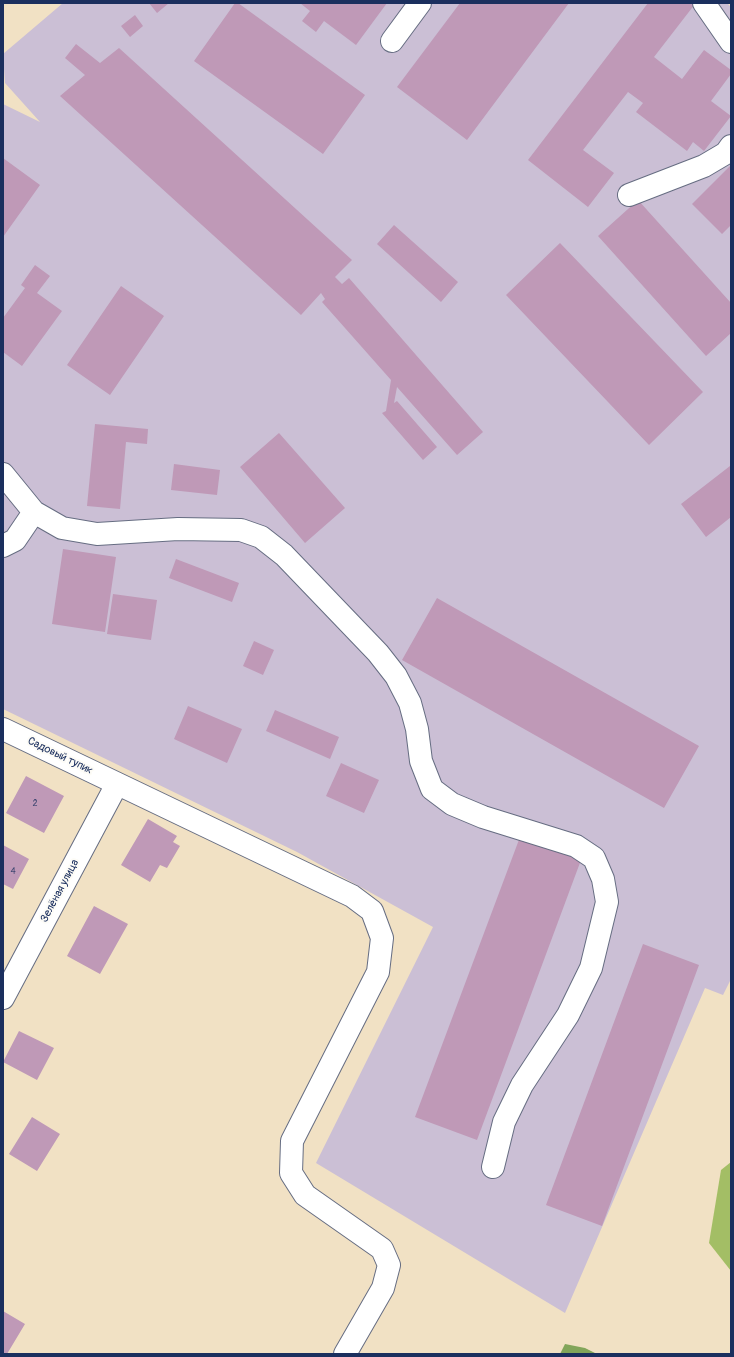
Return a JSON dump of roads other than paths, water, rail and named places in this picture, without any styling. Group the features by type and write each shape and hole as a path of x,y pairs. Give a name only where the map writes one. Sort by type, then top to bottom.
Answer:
{"street":[{"path":"392,41 420,3"},
{"path":"704,3 731,42"},
{"path":"629,195 704,166 726,153 731,146"},
{"path":"3,474 34,512 62,528 97,534 178,529 241,530 261,537 284,555 378,653 396,676 410,703 417,729 421,761 432,789 452,804 483,817 576,846 594,858 603,879 607,902 590,968 568,1015 522,1085 507,1116 492,1167"},
{"path":"3,546 15,540 34,512"},
{"name":"Садовый тупик","path":"3,729 352,896 372,911 382,938 378,972 292,1141 291,1173 305,1195 382,1249 389,1265 383,1288 345,1354"},
{"name":"Зелёная улица","path":"3,998 117,784"}]}
